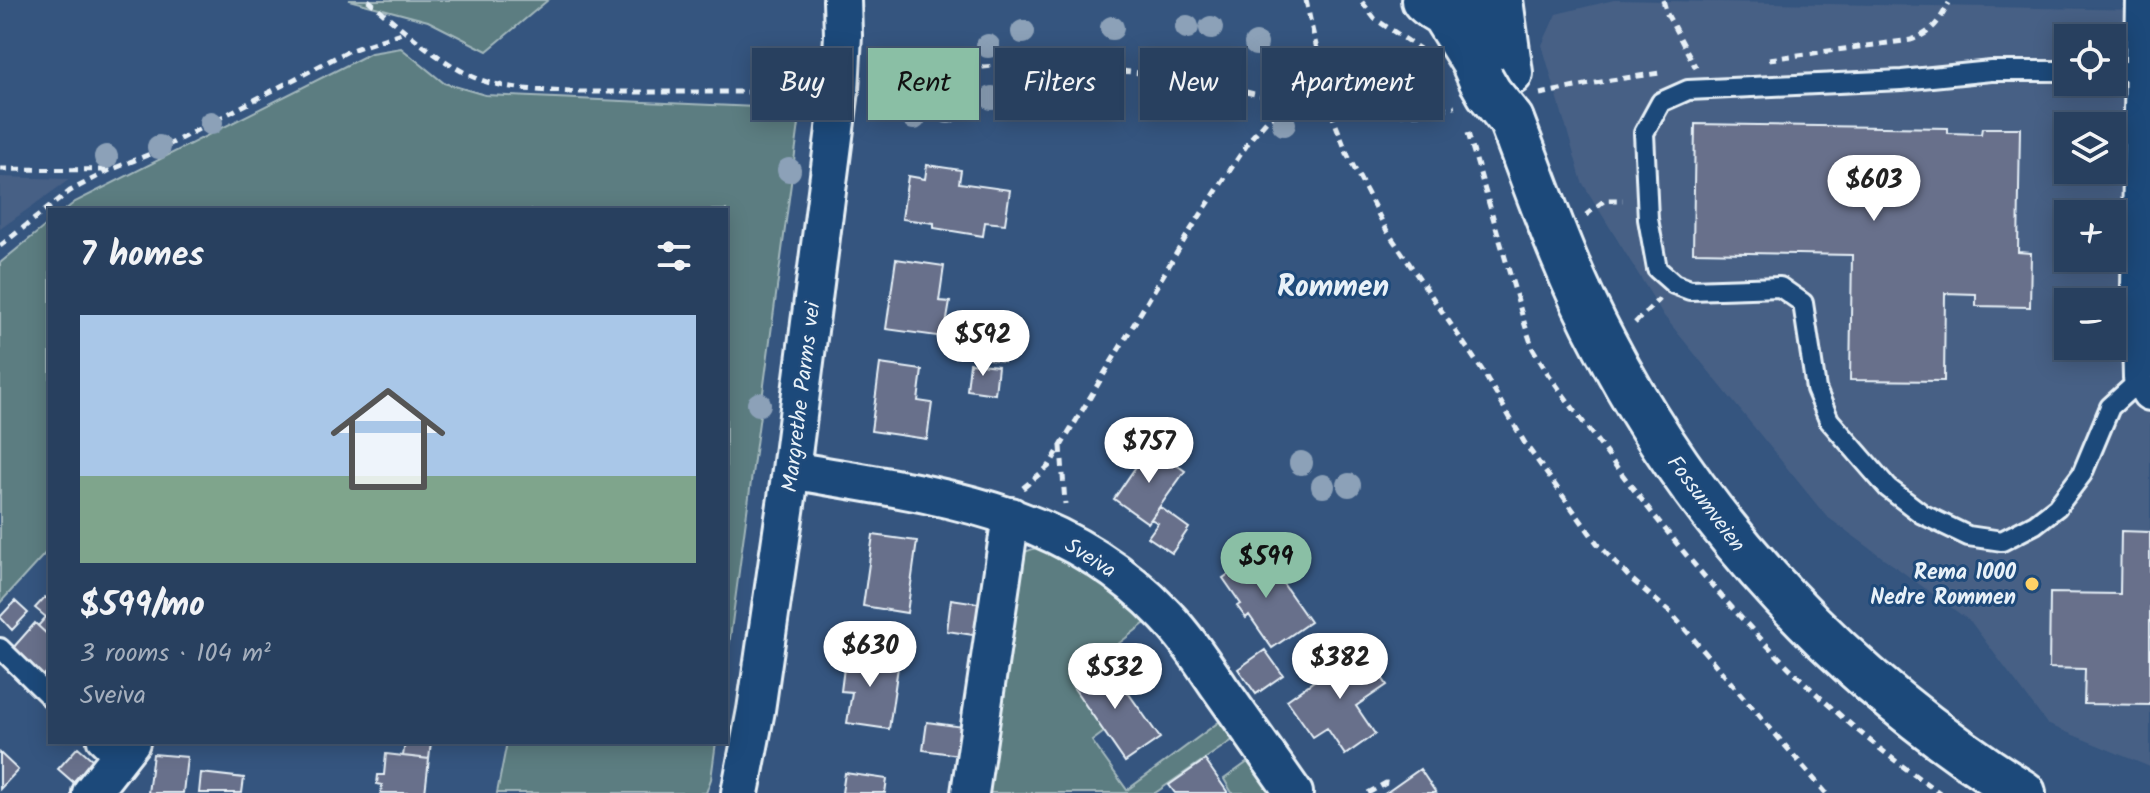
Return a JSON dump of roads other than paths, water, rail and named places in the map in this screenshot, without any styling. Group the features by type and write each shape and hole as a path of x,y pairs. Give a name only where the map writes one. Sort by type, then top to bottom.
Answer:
{"street":[{"name":"Margrethe Parms vei","path":"740,793 756,710 791,470 840,90 842,0"},
{"path":"1428,4 1458,17 1474,16 1500,0"},
{"name":"Fossumveien","path":"1500,0 1496,76 1556,241 1603,342 1669,452 1734,541 1805,620 1855,668 1933,732 2023,793"},
{"path":"2145,0 2128,71 2146,385"},
{"name":"Fossumveien","path":"1428,4 1473,61 1496,76"},
{"name":"Sveiva","path":"791,470 1012,506 1109,567 1138,588 1166,617 1200,659 1294,793"},
{"path":"970,793 1012,506"},
{"path":"91,793 115,748"}],"lane":[{"path":"2054,71 1991,71 1902,80 1688,90 1661,102 1644,133 1648,219 1657,269 1674,284 1690,290 1780,287 1803,303 1816,389 1829,420 1888,488 1922,514 1968,536 2002,541 2035,524 2057,507 2082,474 2110,407 2146,385"},
{"path":"0,648 48,695"}],"place":[{"name":"Rema 1000 Nedre Rommen","path":"2032,584"}],"district":[{"name":"Rommen","path":"1333,286"}]}
